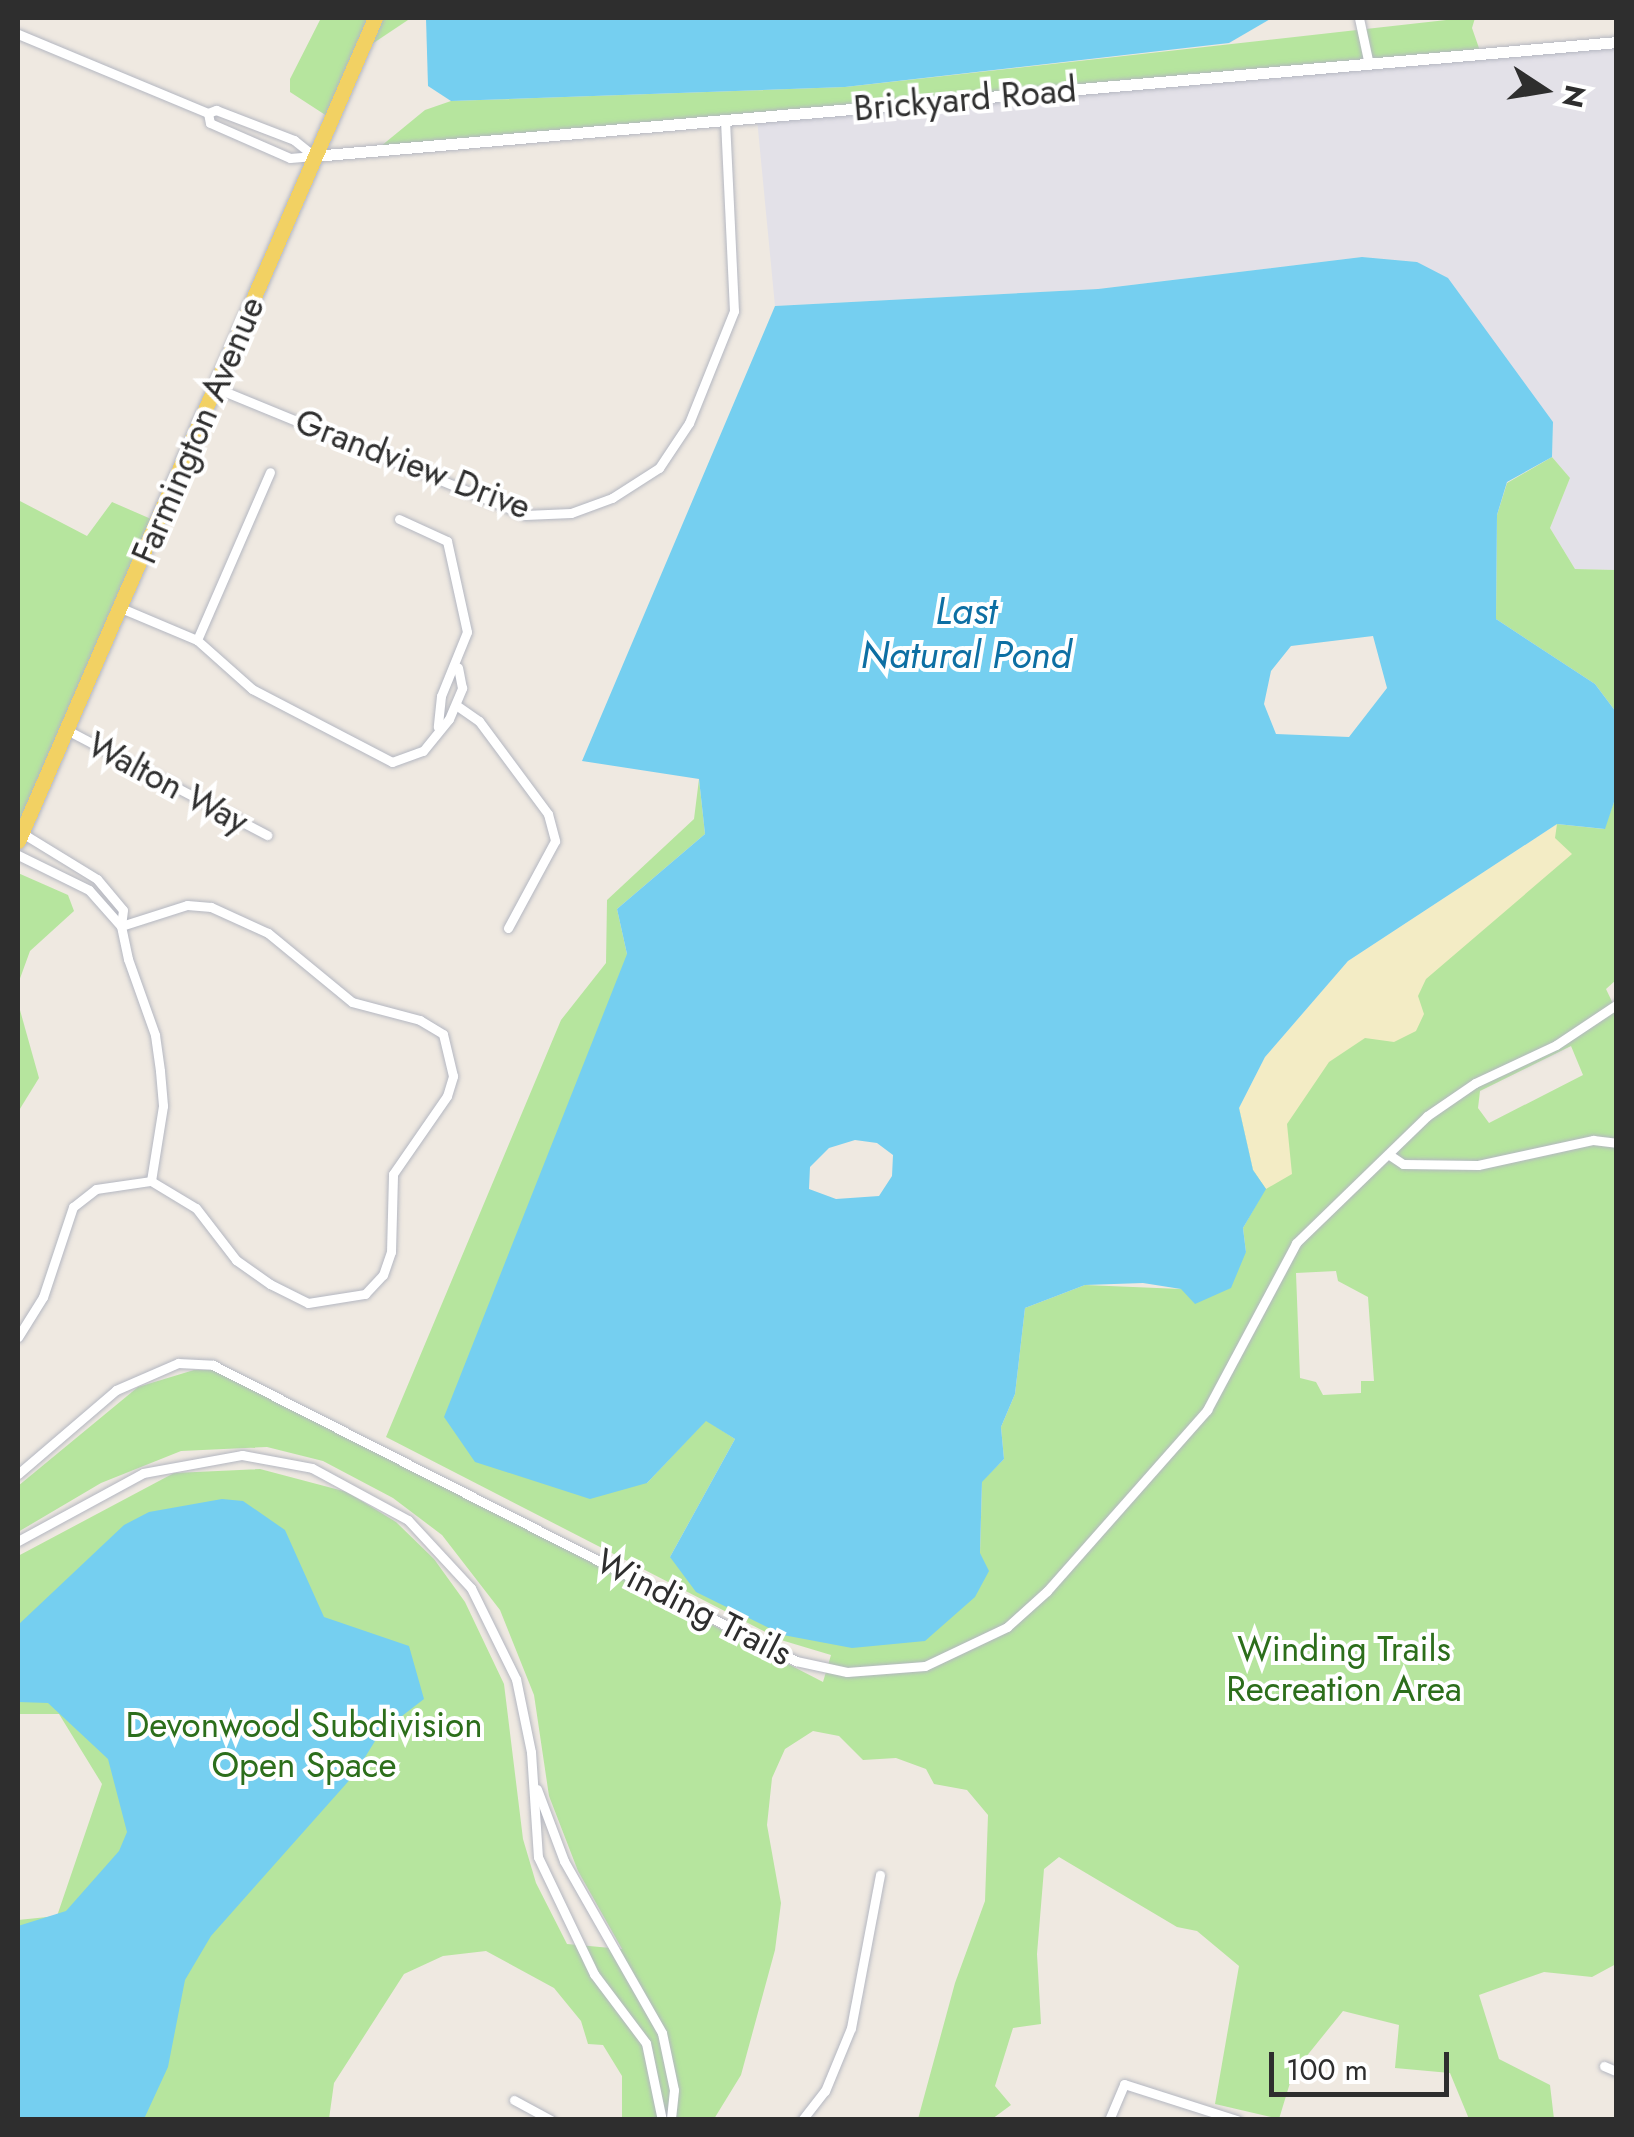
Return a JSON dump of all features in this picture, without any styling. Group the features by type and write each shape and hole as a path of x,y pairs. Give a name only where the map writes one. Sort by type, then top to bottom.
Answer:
{"main road":[{"name":"Farmington Avenue","path":"20,837 69,732 375,18"}],"street":[{"path":"1360,18 1368,60"},
{"path":"18,34 208,114 216,110 294,140 314,156"},
{"name":"Brickyard Road","path":"314,156 724,122 1368,60 1616,42"},
{"path":"208,114 210,123 290,158 314,156"},
{"name":"Grandview Drive","path":"216,388 526,515 571,513 612,498 659,468 689,423 734,311 724,122"},
{"path":"197,640 270,472"},
{"path":"399,519 447,541 467,632 458,667 441,696 438,727"},
{"path":"121,608 197,640 252,689 392,762 423,751 456,705 462,688 458,667"},
{"path":"456,705 479,721 548,814 555,841 508,928"},
{"name":"Walton Way","path":"69,732 267,835"},
{"path":"20,837 112,892 123,910 120,926"},
{"path":"18,854 89,890 120,926 158,1052 163,1106 151,1182"},
{"path":"18,1338 43,1298 73,1207 96,1188 151,1182 196,1208 236,1260 270,1284 308,1303 365,1294 383,1275 391,1252 392,1174 447,1096 453,1076 442,1034 420,1020 352,1002 239,917 187,906 120,926"},
{"name":"Winding Trails","path":"18,1474 116,1390 178,1363 213,1365 796,1661 846,1672 925,1666 1007,1627 1048,1591 1207,1410 1296,1243 1444,1102 1556,1045 1616,1005"},
{"path":"1390,1156 1403,1164 1478,1165 1593,1140 1616,1144"},
{"path":"18,1542 120,1482 198,1459 278,1459 352,1484 408,1520 470,1588 516,1679 535,1781 538,1857 594,1974 646,2043 662,2120"},
{"path":"535,1781 564,1861 662,2033 674,2090 671,2120"},
{"path":"802,2120 825,2091 851,2028 880,1875"},
{"path":"1604,2066 1616,2071"},
{"path":"1109,2120 1124,2084 1238,2120"},
{"path":"514,2100 551,2120"}],"shaded area":[{"path":"1616,44 1616,570 1575,569 1550,528 1570,478 1552,457 1553,422 1417,262 1362,257 1098,289 775,306 757,119"}],"green space":[{"path":"321,18 411,18 360,52 330,118 290,92 290,79"},
{"path":"1475,18 1472,28 1480,51 375,151 425,110 451,101 845,87"},
{"path":"1552,457 1570,478 1550,528 1575,569 1616,570 1616,712 1595,684 1496,619 1497,515 1507,483"},
{"path":"18,500 87,536 112,502 158,522 18,840"},
{"path":"699,779 705,834 617,909 627,954 647,1483 706,1420 735,1439 670,1557 980,1554 982,1481 1004,1459 1001,1427 1015,1394 1025,1308 1085,1285 1181,1289 1246,1252 1243,1228 1265,1189 1253,1170 1239,1108 1557,824 1604,829 1616,796 1616,980 1606,989 1616,1010 1616,1964 1592,1977 1544,1972 1479,1995 1499,2059 1550,2085 1554,2119 1469,2119 1450,2073 1395,2068 1399,2025 1343,2011 1293,2073 1279,2119 1215,2104 1239,1966 1197,1931 1177,1927 1059,1857 1044,1869 1037,1954 1041,2024 1013,2028 995,2086 1011,2105 992,2119 918,2119 955,1983 985,1901 988,1815 967,1790 934,1784 926,1769 896,1758 863,1760 839,1736 813,1731 785,1749 772,1778 767,1825 781,1903 775,1950 741,2075 714,2119 622,2119 622,2076 603,2045 588,2044 581,2021 554,1988 486,1951 443,1956 404,1974 334,2083 329,2119 18,2119 18,1920 57,1916 102,1784 59,1714 18,1714 18,1556 174,1473 260,1469 347,1492 396,1522 434,1559 465,1602 504,1684 523,1839 536,1883 567,1944 622,1949 578,1871 549,1796 534,1695 500,1610 442,1535 393,1498 323,1461 267,1447 181,1451 101,1483 18,1532 18,1486 138,1387 194,1370 218,1370 823,1682 831,1655 781,1640 386,1437 561,1020 606,963 607,900 694,819","holes":["1571,1046 1583,1075 1489,1123 1478,1108 1480,1091","1336,1271 1338,1281 1368,1297 1374,1381 1361,1381 1361,1393 1323,1395 1316,1382 1300,1378 1296,1273"]},
{"path":"18,873 68,895 74,911 30,951 18,984"},
{"path":"18,1003 39,1078 18,1112"}],"sand":[{"path":"1557,824 1555,838 1572,854 1426,979 1418,996 1424,1014 1416,1031 1394,1042 1365,1038 1329,1062 1287,1124 1292,1174 1266,1189 1253,1170 1239,1108 1265,1057 1348,961"}],"water":[{"path":"426,18 1272,18 1229,43 845,87 451,101 428,86"},
{"name":"Last Natural Pond","path":"1362,257 1417,262 1448,278 1553,422 1552,457 1507,482 1497,515 1496,619 1595,684 1616,712 1616,796 1605,829 1557,824 1348,961 1265,1057 1239,1108 1253,1170 1266,1189 1243,1228 1246,1252 1231,1288 1195,1304 1181,1289 1143,1283 1085,1285 1025,1308 1015,1394 1001,1427 1004,1459 982,1482 980,1553 989,1571 975,1597 925,1641 852,1648 783,1635 696,1592 670,1557 735,1439 706,1421 647,1483 590,1499 475,1462 444,1417 627,954 617,909 705,834 699,779 582,761 775,306 1098,289","holes":["1373,636 1387,688 1349,737 1276,734 1264,704 1271,671 1291,646","855,1140 877,1143 893,1155 892,1176 879,1196 836,1199 809,1189 810,1167 829,1148"]},
{"path":"222,1499 243,1501 285,1530 324,1617 409,1646 424,1699 380,1733 354,1775 211,1936 185,1980 168,2067 144,2119 18,2119 18,1926 66,1911 119,1851 127,1832 108,1759 48,1703 18,1702 18,1625 124,1525 149,1512"}],"park label":[{"name":"Winding Trails Recreation Area","path":"1344,1669"},
{"name":"Devonwood Subdivision Open Space","path":"304,1745"}]}
